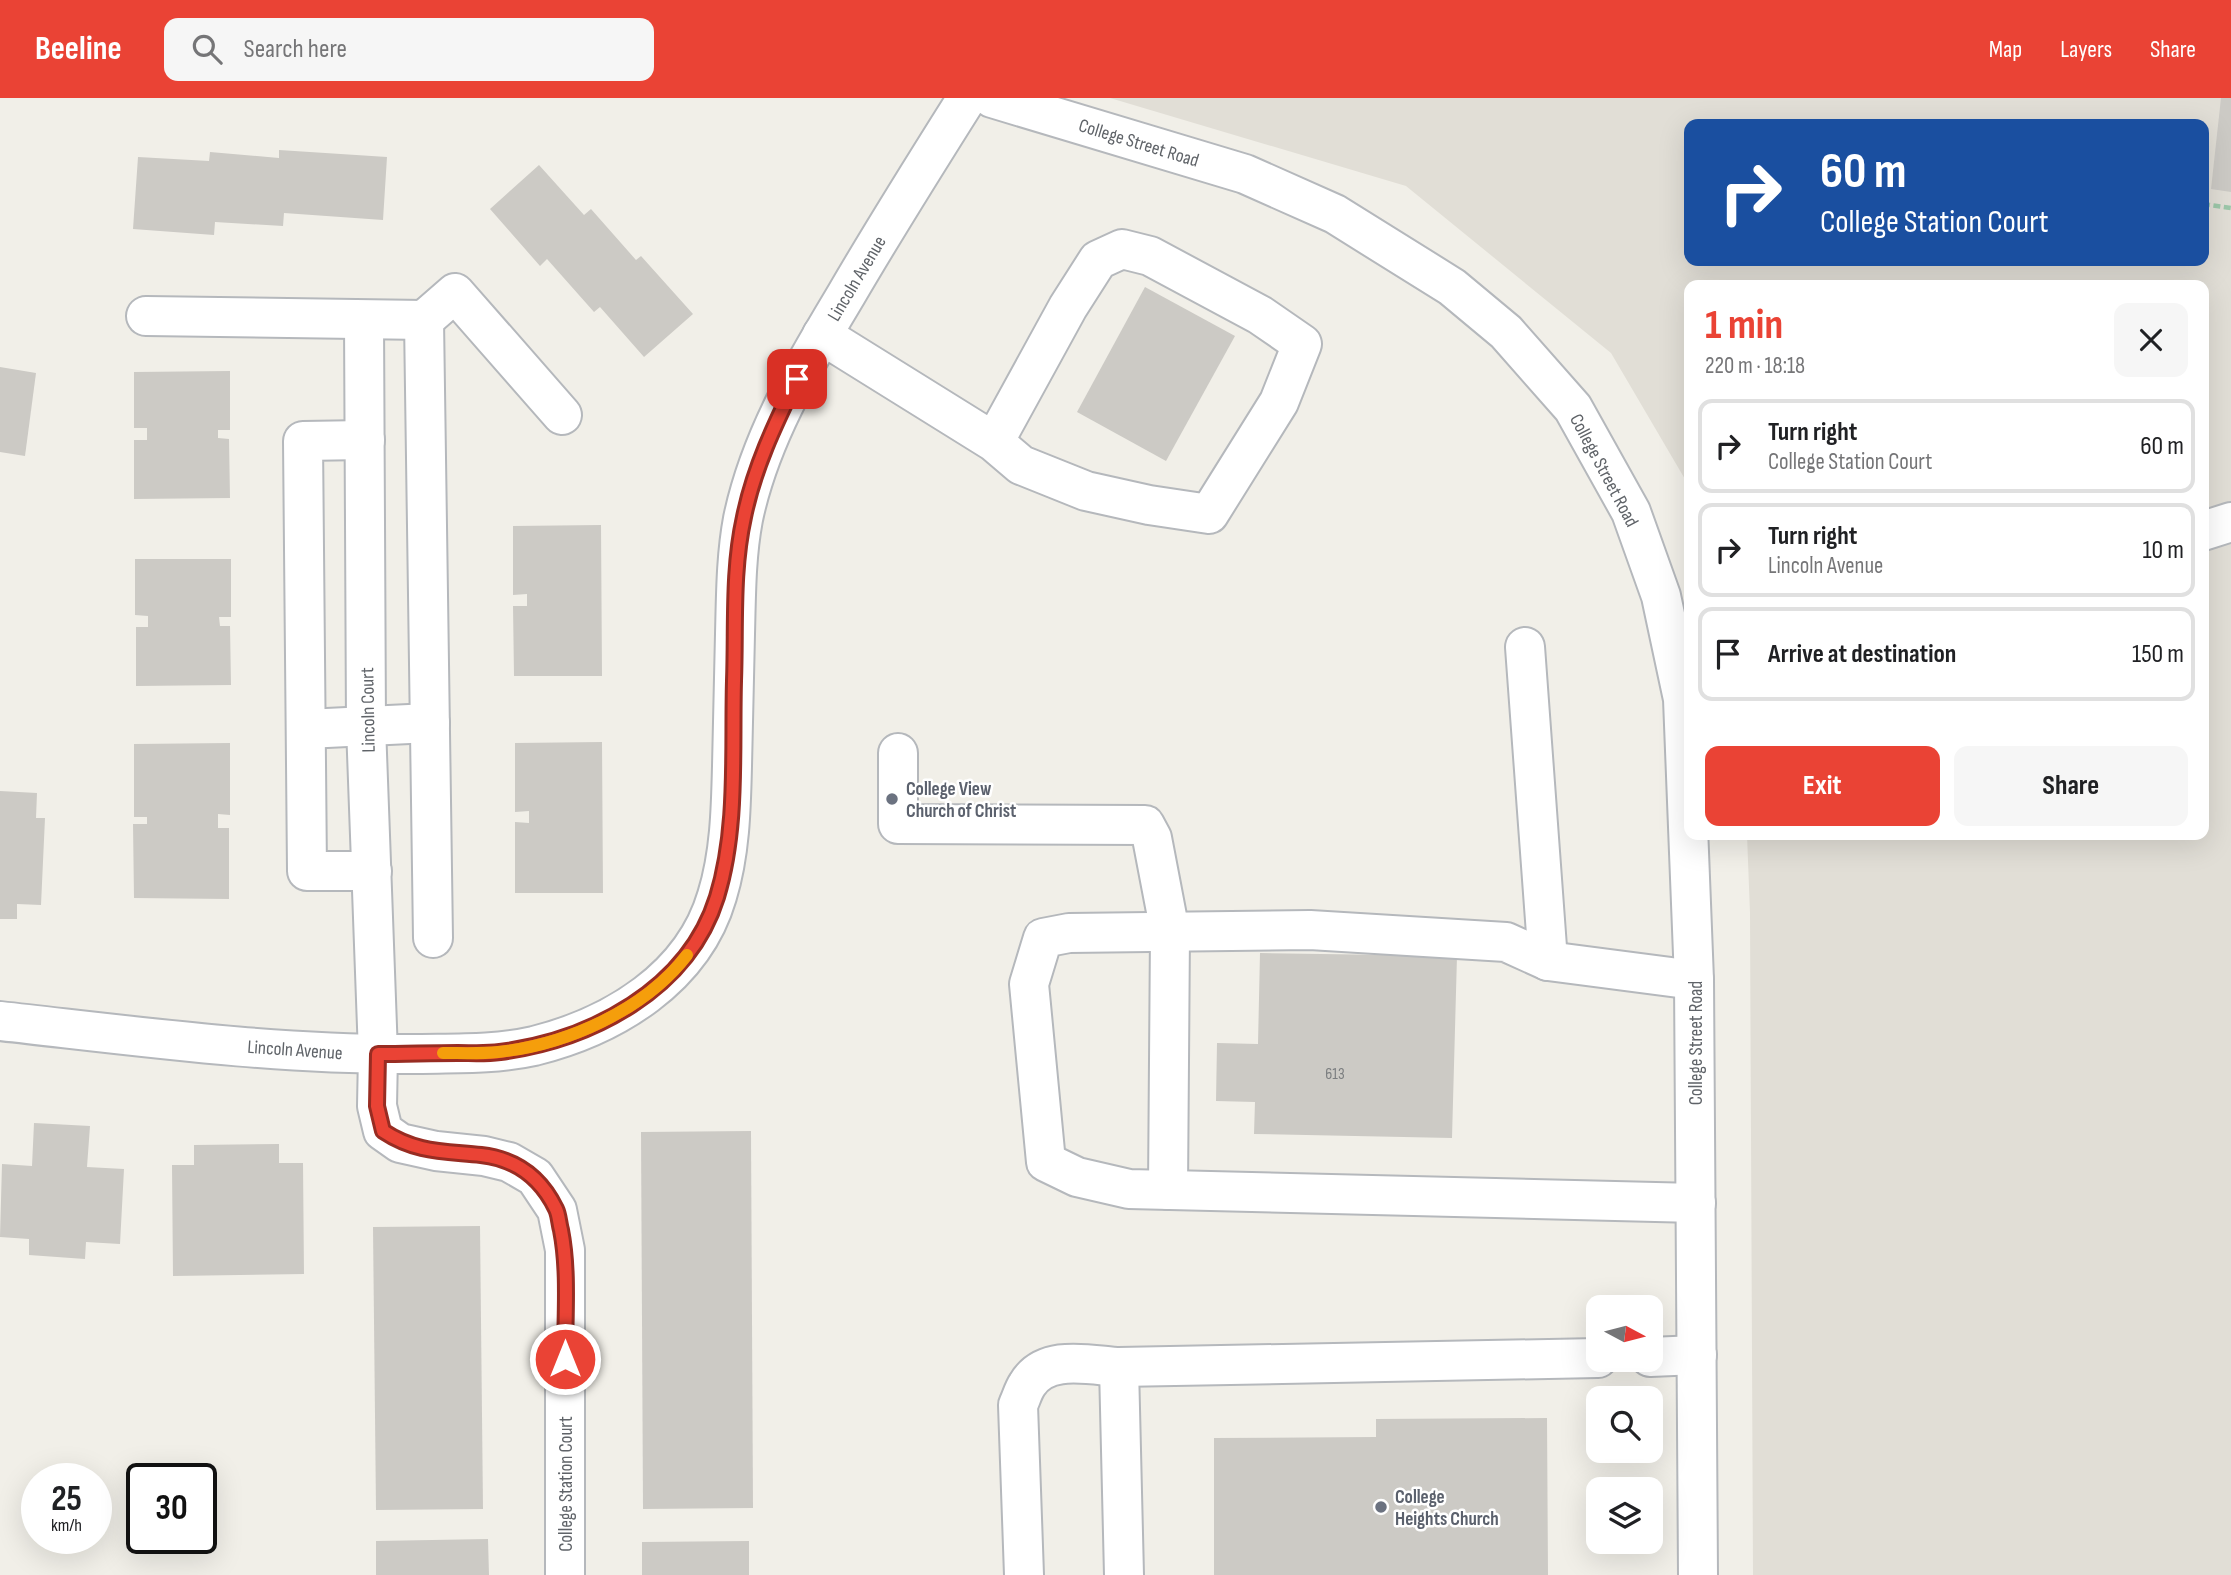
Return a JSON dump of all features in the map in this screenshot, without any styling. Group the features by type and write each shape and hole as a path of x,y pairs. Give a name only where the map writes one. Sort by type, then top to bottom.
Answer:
{"street":[{"name":"Lincoln Avenue","path":"0,1021 289,1051 378,1054 498,1052 535,1046 609,1018 644,998 675,970 700,937 717,898 726,854 731,808 737,566 743,519 756,472 774,425 797,379 887,226 967,98"},
{"name":"College Street Road","path":"992,98 1245,174 1335,214 1452,287 1506,332 1573,408 1631,512 1661,596 1683,699 1684,722"},
{"path":"822,335 994,442 1021,465 1086,491 1149,505 1209,514 1279,402 1303,344 1260,315 1150,257 1122,249 1098,260 1068,307 994,442"},
{"path":"146,316 424,320 455,293 562,415"},
{"name":"Lincoln Court","path":"364,320 366,726 378,1054"},
{"path":"424,320 433,938"},
{"path":"365,440 303,441 307,871 372,871"},
{"path":"2209,529 2231,522"},
{"path":"1525,647 1548,961"},
{"path":"306,729 430,723"},
{"path":"898,753 898,824 1145,825 1152,838 1170,932 1168,1190"},
{"name":"College Street Road","path":"1689,840 1695,980 1698,1575"},
{"path":"1695,980 1548,961 1506,942 1310,930 1069,933 1044,938 1028,984 1046,1162 1077,1177 1129,1189 1696,1203"},
{"name":"College Station Court","path":"378,1054 377,1106 383,1131 401,1143 436,1152 484,1156 509,1162 535,1177 557,1210 565,1250 565,1575"},
{"path":"1663,1356 1697,1355"},
{"path":"1024,1575 1018,1405 1027,1384 1039,1371 1059,1363 1119,1367 1586,1358"},
{"path":"1119,1367 1124,1575"}],"path":[{"path":"2209,205 2231,208"}],"shaded area":[{"path":"1110,98 2231,98 2231,1575 1753,1575 1750,913 1747,840 2209,840 2209,280 1684,280 1684,477 1611,353 1406,186"}],"building":[{"path":"2221,98 2231,98 2231,192 2211,189"},
{"path":"279,150 387,157 383,220 284,213 283,226 215,222 214,235 133,229 138,157 209,161 210,152 279,158"},
{"path":"539,165 584,215 591,209 636,260 641,256 693,314 644,357 600,307 594,312 547,259 540,266 490,209"},
{"path":"1145,287 1235,336 1166,461 1077,412"},
{"path":"0,367 36,373 25,456 0,452"},
{"path":"230,371 230,430 218,430 218,438 229,439 230,498 134,499 134,440 147,440 147,428 134,428 134,372"},
{"path":"601,525 602,676 514,676 513,606 527,606 527,594 513,595 513,526"},
{"path":"135,559 231,559 231,617 219,617 220,626 230,626 231,685 136,686 136,627 148,627 148,616 135,615"},
{"path":"602,742 603,893 515,893 515,822 529,823 529,811 515,812 515,743"},
{"path":"230,743 230,815 218,814 218,828 229,828 229,899 134,898 133,824 147,824 147,817 134,817 134,744"},
{"path":"0,791 37,793 36,818 45,818 41,905 17,904 17,919 0,919"},
{"path":"1260,953 1457,956 1452,1138 1254,1134 1255,1102 1216,1101 1217,1043 1258,1044"},
{"path":"34,1123 90,1126 87,1167 124,1169 120,1244 86,1242 85,1259 29,1255 29,1239 0,1237 2,1164 32,1166"},
{"path":"751,1131 753,1508 643,1509 641,1132"},
{"path":"279,1144 279,1163 303,1163 304,1274 173,1276 172,1165 194,1165 194,1145"},
{"path":"480,1226 483,1509 376,1510 373,1227"},
{"name":"College Heights Church","path":"1547,1418 1548,1575 1214,1575 1214,1438 1376,1437 1376,1419"},
{"path":"488,1539 489,1575 376,1575 376,1541"},
{"path":"749,1541 749,1575 642,1575 642,1542"}],"slow traffic":[{"path":"443,1053 498,1052 535,1046 572,1034 609,1018 644,998 675,970 687,955"}],"place":[{"name":"College View Church of Christ","path":"892,799"},
{"name":"College Heights Church","path":"1381,1507"}],"route":[{"path":"565,1359 565,1250 557,1210 535,1177 509,1162 484,1156 436,1152 401,1143 383,1131 377,1106 378,1054 498,1052 535,1046 572,1034 609,1018 644,998 675,970 700,937 717,898 726,854 731,808 737,566 743,519 756,472 774,425 797,379"}]}
